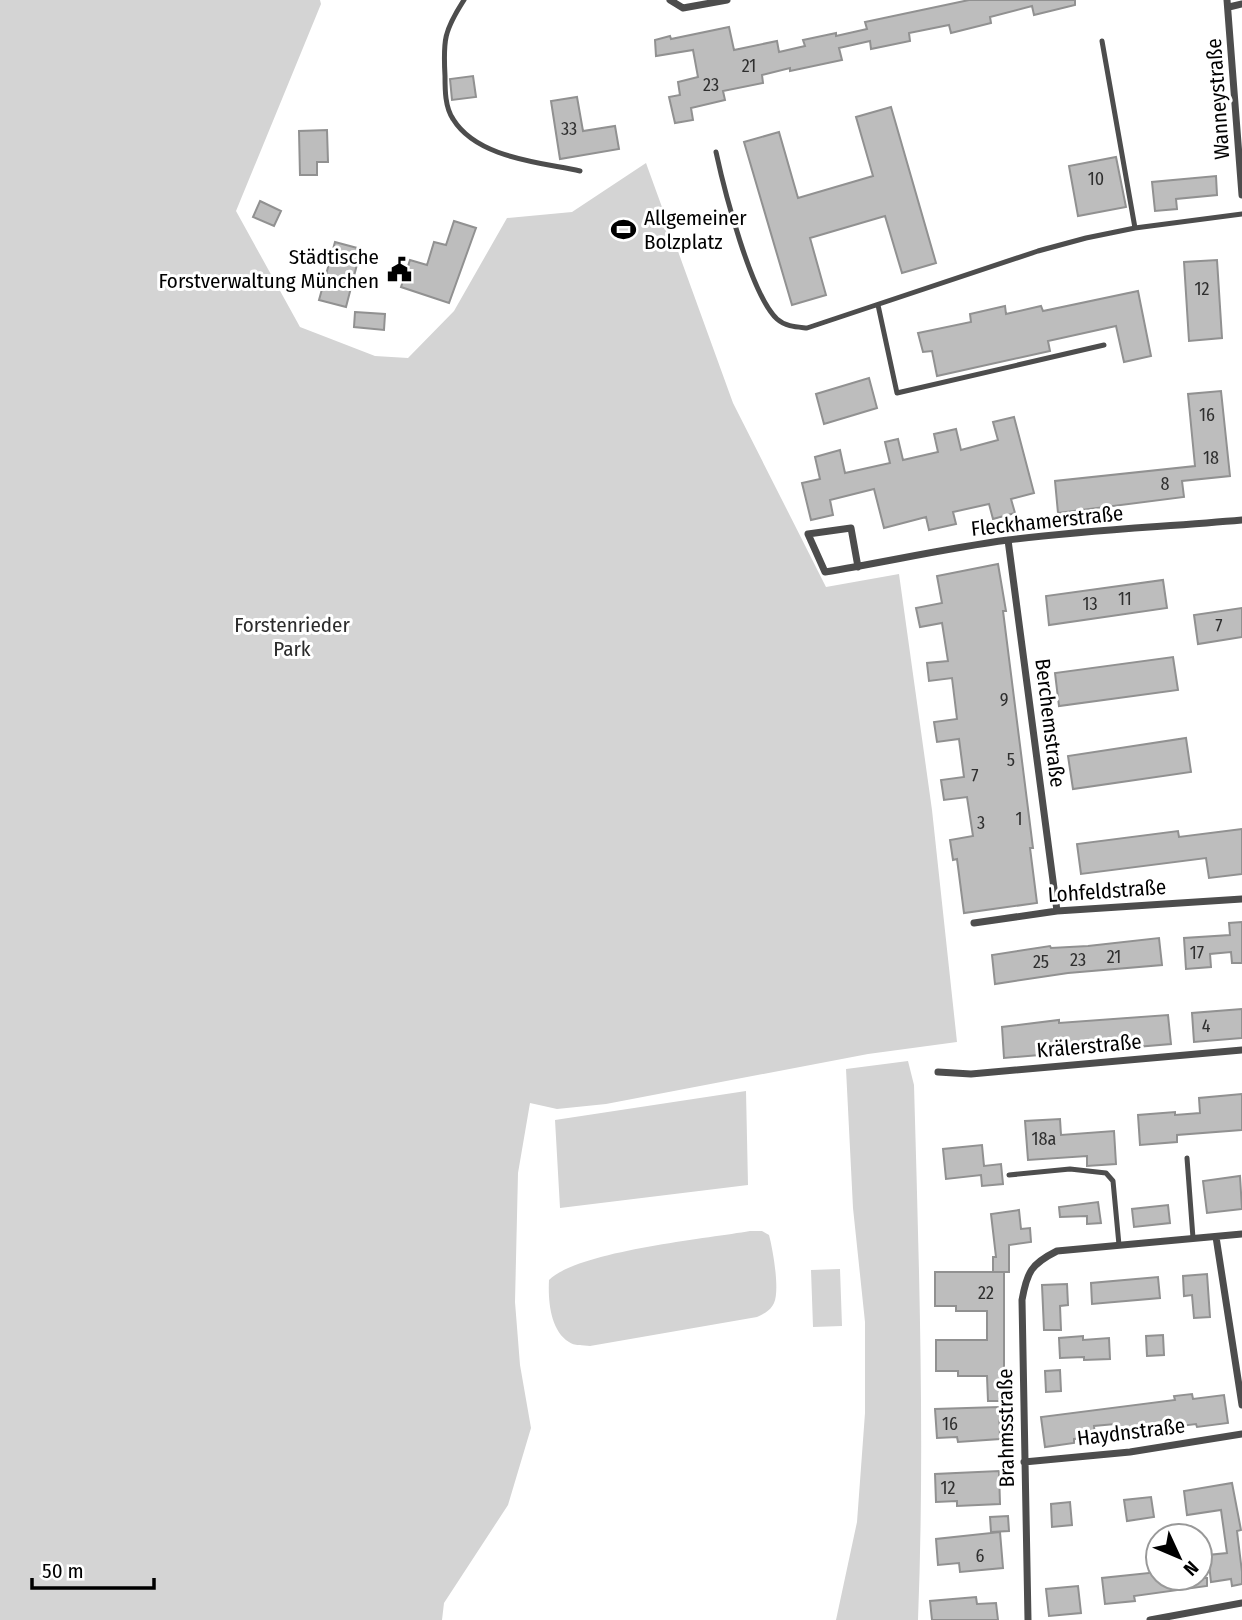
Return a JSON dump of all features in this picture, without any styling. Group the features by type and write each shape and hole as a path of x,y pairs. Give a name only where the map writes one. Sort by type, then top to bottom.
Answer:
{"street":[{"path":"670,0 683,8 727,0"},
{"path":"1228,3 1242,4"},
{"name":"Wanneystraße","path":"1228,3 1242,195"},
{"name":"Fleckhamerstraße","path":"858,567 851,527 808,534 825,572 858,567 1008,540 1242,520"},
{"name":"Berchemstraße","path":"1008,540 1057,911"},
{"name":"Lohfeldstraße","path":"974,923 1057,911 1242,899"},
{"name":"Krälerstraße","path":"938,1072 971,1074 1242,1050"},
{"path":"1119,1245 1242,1234"},
{"path":"1216,1237 1242,1405"},
{"name":"Brahmsstraße","path":"1028,1620 1022,1300 1026,1277 1039,1260 1057,1251 1119,1245"},
{"name":"Haydnstraße","path":"1024,1462 1130,1452 1242,1434"},
{"path":"1150,1620 1242,1603"}],"lane":[{"path":"464,0 452,19 443,43 447,105 452,117 474,141 500,152 580,171"},
{"path":"1102,41 1135,228"},
{"path":"716,152 726,197 757,283 777,318 790,326 807,328 1038,251 1135,228 1242,214"},
{"path":"878,305 897,393 1104,345"},
{"path":"1187,1157 1193,1238"},
{"path":"1009,1175 1070,1169 1106,1172 1114,1181 1119,1245"}],"green space":[{"name":"Forstenrieder Park","path":"0,0 320,0 321,4 236,211 300,327 375,356 408,358 454,311 507,218 572,212 646,163 733,403 826,587 899,574 932,810 957,1042 868,1054 606,1104 557,1109 530,1103 518,1173 515,1302 520,1365 531,1428 508,1505 444,1603 442,1620 0,1620"},
{"path":"908,1061 914,1085 919,1286 921,1486 918,1620 836,1620 857,1522 865,1413 865,1322 853,1208 846,1069"},
{"path":"746,1091 748,1185 560,1208 555,1120"},
{"path":"762,1231 769,1235 776,1280 774,1303 767,1312 757,1317 590,1346 571,1343 563,1337 554,1322 549,1280 564,1270 614,1254"},
{"path":"840,1269 842,1326 813,1327 811,1270"}],"building":[{"path":"969,0 1075,0 1075,5 1034,15 1032,6 990,17 991,23 951,33 949,25 909,33 910,41 871,49 870,41 839,48 842,60 762,75 763,83 723,91 725,100 691,108 693,120 675,123 669,97 680,95 678,82 698,77 693,50 656,56 655,40 729,27 734,50 777,41 779,52 805,46 803,40 867,29 865,22"},
{"path":"473,76 476,97 452,100 450,79"},
{"path":"577,97 583,131 615,126 619,149 560,159 551,101"},
{"path":"891,107 936,263 902,273 885,216 810,238 826,295 792,305 744,142 779,132 798,198 873,176 856,117"},
{"path":"327,130 328,162 317,162 317,175 300,175 299,131"},
{"path":"1116,157 1126,207 1078,216 1069,166"},
{"path":"1216,176 1217,195 1176,199 1177,209 1155,211 1152,182"},
{"path":"260,201 281,211 274,226 253,217"},
{"path":"454,221 476,228 449,303 401,287 410,260 427,265 434,242 446,245"},
{"path":"335,242 361,249 346,307 319,300"},
{"path":"1217,260 1222,338 1189,341 1184,262"},
{"path":"1138,291 1151,356 1124,362 1116,326 1048,341 1050,351 937,376 932,351 923,352 918,333 971,322 970,314 1005,306 1006,314 1041,306 1043,311"},
{"path":"355,312 385,314 384,330 354,327"},
{"path":"869,378 877,408 824,424 816,394"},
{"path":"1221,391 1230,476 1182,481 1184,497 1058,513 1055,481 1195,466 1188,394"},
{"path":"1014,417 1034,493 1011,499 1015,513 993,519 989,504 953,512 956,524 929,530 926,517 884,528 874,489 830,500 833,515 811,520 802,483 820,479 815,457 840,450 845,473 890,463 885,442 898,439 903,460 938,452 934,434 956,429 961,450 998,440 993,422"},
{"path":"998,564 1006,611 1003,611 1033,848 1030,848 1037,903 964,913 957,859 953,860 950,840 973,836 967,797 944,800 941,780 964,777 959,739 937,742 934,722 957,719 952,678 929,681 927,663 948,661 942,623 920,627 916,608 942,603 937,576"},
{"path":"1163,580 1167,608 1049,625 1046,596"},
{"path":"1242,608 1242,637 1198,644 1194,615"},
{"path":"1173,657 1178,690 1059,706 1055,673"},
{"path":"1186,738 1191,772 1073,789 1068,756"},
{"path":"1242,829 1242,874 1209,878 1206,858 1081,874 1077,844 1178,831 1179,837"},
{"path":"1242,922 1242,963 1232,963 1231,952 1210,954 1211,967 1186,969 1184,938 1230,935 1229,923"},
{"path":"1159,938 1162,965 1068,973 995,984 992,955 1050,946 1088,946"},
{"path":"1242,1009 1242,1038 1194,1042 1192,1013"},
{"path":"1168,1015 1171,1044 1004,1058 1002,1027 1059,1020 1059,1023"},
{"path":"1242,1094 1242,1130 1177,1135 1177,1142 1140,1145 1138,1115 1200,1113 1199,1098"},
{"path":"1060,1119 1061,1135 1114,1131 1116,1164 1087,1166 1087,1156 1028,1160 1025,1121"},
{"path":"982,1145 984,1166 1001,1164 1003,1184 982,1186 981,1175 946,1179 943,1149"},
{"path":"1240,1176 1242,1209 1207,1213 1203,1181"},
{"path":"1098,1202 1101,1223 1087,1224 1087,1216 1060,1217 1059,1207"},
{"path":"1168,1205 1170,1223 1134,1227 1132,1209"},
{"path":"1019,1210 1021,1229 1030,1228 1031,1242 1009,1245 1009,1272 993,1272 993,1257 996,1257 991,1214"},
{"path":"935,1272 1004,1272 1004,1401 988,1401 987,1376 958,1376 958,1371 936,1371 936,1340 987,1340 987,1311 956,1311 956,1306 935,1306"},
{"path":"1207,1274 1210,1317 1194,1318 1192,1295 1184,1296 1183,1276"},
{"path":"1158,1277 1160,1298 1092,1304 1091,1283"},
{"path":"1067,1284 1068,1305 1060,1306 1061,1330 1044,1330 1042,1285"},
{"path":"1163,1335 1164,1355 1147,1356 1146,1336"},
{"path":"1083,1336 1083,1340 1109,1338 1110,1359 1060,1358 1059,1338"},
{"path":"1060,1370 1061,1391 1046,1392 1045,1371"},
{"path":"1192,1394 1193,1399 1224,1395 1228,1423 1197,1427 1196,1424 1116,1434 1115,1424 1094,1426 1095,1437 1074,1439 1074,1443 1045,1447 1041,1417 1175,1400 1174,1396"},
{"path":"999,1407 1000,1439 958,1442 957,1437 937,1438 935,1409"},
{"path":"999,1471 1000,1504 957,1506 957,1501 936,1502 935,1474"},
{"path":"1232,1483 1241,1530 1237,1531 1242,1584 1232,1586 1231,1579 1214,1582 1214,1554 1227,1553 1221,1510 1187,1515 1184,1491"},
{"path":"1151,1497 1154,1517 1127,1521 1124,1500"},
{"path":"1070,1502 1072,1525 1052,1527 1051,1504"},
{"path":"1008,1516 1009,1531 991,1532 990,1517"},
{"path":"1000,1532 1003,1568 960,1572 959,1563 938,1565 936,1539"},
{"path":"1144,1574 1144,1592 1163,1592 1134,1596 1135,1601 1105,1604 1102,1578"},
{"path":"1078,1586 1081,1613 1049,1616 1046,1589"},
{"path":"976,1597 977,1604 996,1603 998,1620 932,1620 930,1601"}],"place":[{"name":"Allgemeiner Bolzplatz","path":"624,230"},
{"name":"Städtische Forstverwaltung München","path":"399,269"}]}
